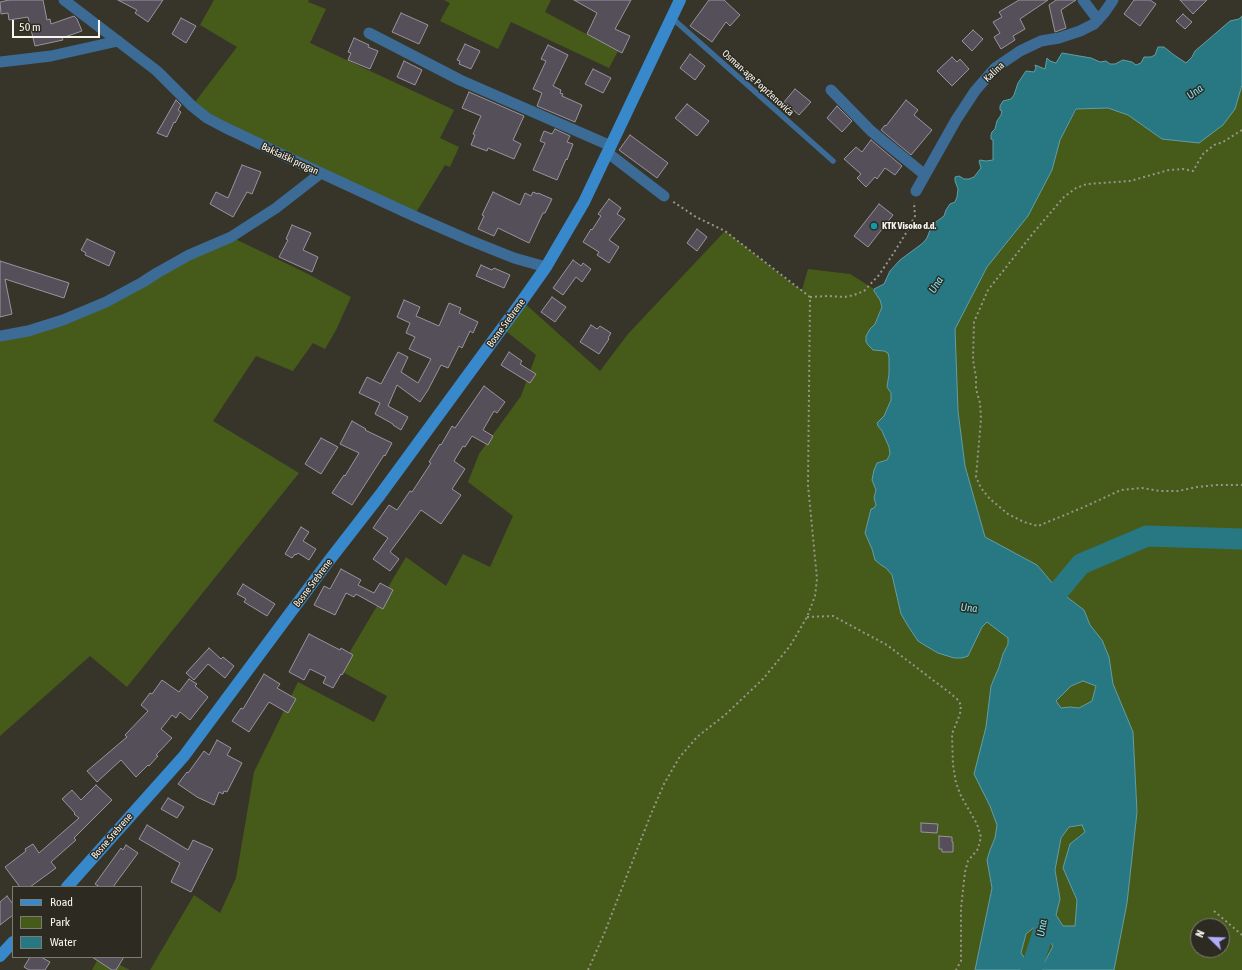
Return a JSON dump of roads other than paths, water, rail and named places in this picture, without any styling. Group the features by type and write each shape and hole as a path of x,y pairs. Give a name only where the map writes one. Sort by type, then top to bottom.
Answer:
{"street":[{"name":"Bakšaiški progan","path":"64,0 157,71 192,106 207,118 321,174 469,240 514,258 546,267"},
{"name":"Bosne Srebrene","path":"68,886 184,756 328,562 380,495 546,267 584,202 680,0"},
{"path":"1083,0 1098,20"},
{"name":"Kalina","path":"916,191 960,114 975,91 995,68 1020,51 1041,41 1080,32 1094,24 1113,0"},
{"path":"369,33 460,80 610,149 664,196"},
{"path":"0,62 51,56 118,41"},
{"path":"832,90 871,131 925,175"},
{"path":"0,336 28,331 63,320 106,302 189,256 231,237 276,208 321,174"},
{"path":"0,956 12,943"}],"lane":[{"name":"Osman-age Poprženovića","path":"671,18 833,161"}],"water":[{"path":"1242,16 1242,85 1235,109 1223,125 1199,143 1162,139 1128,115 1108,108 1076,109 1060,140 1052,170 1028,216 987,267 955,329 958,411 965,466 985,537 1037,565 1059,591 1084,610 1090,625 1102,640 1109,657 1113,684 1133,732 1137,812 1127,903 1114,970 975,970 992,888 987,860 995,838 997,825 990,806 974,774 986,727 991,686 1008,644 1008,638 987,622 982,627 968,656 954,658 938,653 926,646 918,641 901,614 892,575 886,568 875,560 865,533 871,509 876,505 874,498 876,490 872,480 874,470 877,463 887,460 890,454 889,447 877,423 884,416 891,400 891,393 887,387 889,374 888,353 873,350 866,342 866,336 875,324 882,307 874,289 884,284 890,271 900,260 923,243 927,238 932,225 944,216 950,204 955,202 958,189 955,177 959,176 964,179 969,179 974,177 981,168 980,160 993,160 993,140 991,139 991,135 1001,115 1002,111 1000,110 1000,106 1003,101 1011,99 1014,95 1018,83 1026,71 1034,72 1036,68 1035,65 1045,69 1047,58 1056,63 1062,53 1091,58 1100,62 1106,61 1110,64 1115,64 1123,60 1132,62 1136,65 1141,63 1144,57 1151,57 1155,55 1158,47 1164,47 1186,63 1195,51 1230,21 1239,19","holes":["1083,681 1096,686 1092,701 1079,708 1061,708 1056,701 1071,686","1082,825 1085,832 1070,844 1063,868 1077,900 1075,926 1063,926 1056,915 1060,899 1055,870 1061,838 1069,827","1037,925 1053,946 1044,963 1026,960 1021,953 1026,934"]}],"waterway":[{"name":"Una","path":"1041,612 1081,564 1147,536 1242,539"},
{"name":"Una","path":"1031,970 1044,930 1045,905"}],"place":[{"name":"KTK Visoko d.d.","path":"874,226"}]}
